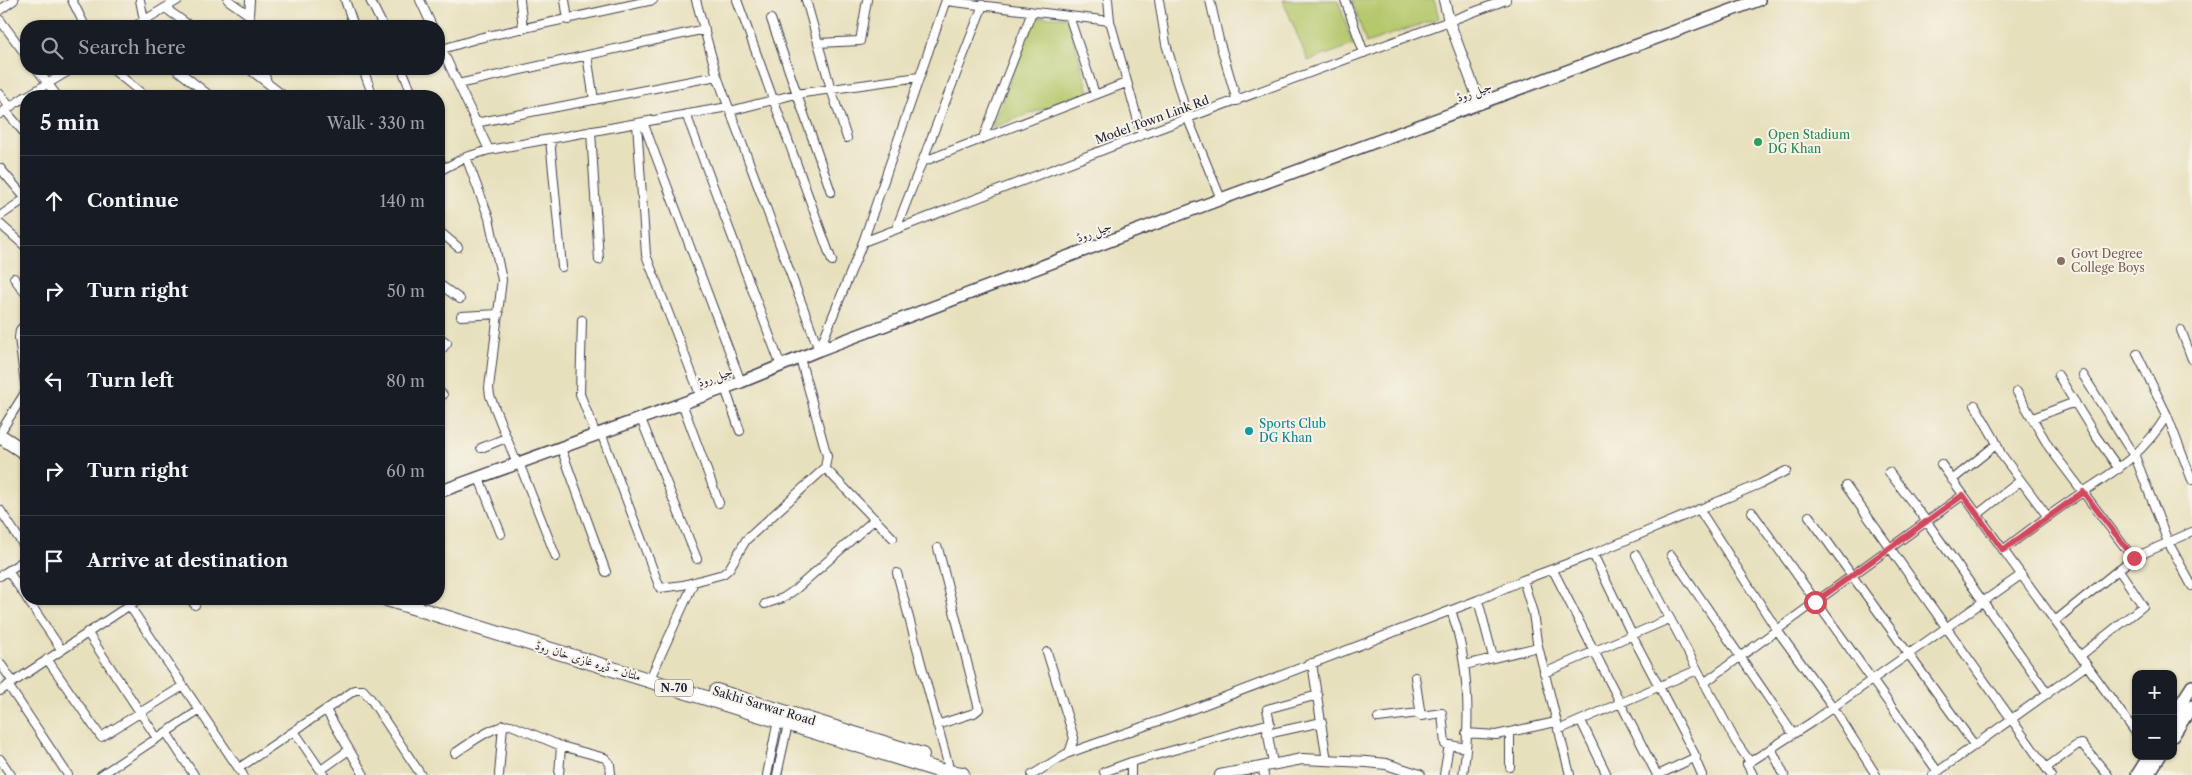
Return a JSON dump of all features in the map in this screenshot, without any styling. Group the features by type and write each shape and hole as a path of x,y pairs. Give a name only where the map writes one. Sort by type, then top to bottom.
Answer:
{"highway":[{"path":"1,430 20,440"},
{"path":"1,430 20,447"},
{"name":"Sakhi Sarwar Road","path":"425,605 551,645 654,672 707,693 948,764 964,774"},
{"name":"ملتان - ڈیرہ غازی خان روڈ","path":"551,645 707,693 783,722 941,771 964,774"}],"main road":[{"name":"جیل روڈ","path":"445,490 701,397 819,350 1221,199 1759,0"},
{"path":"2174,715 2192,686"},
{"path":"2177,730 2192,706"},
{"path":"2137,775 2146,760"},
{"path":"2148,775 2157,760"}],"street":[{"path":"0,10 14,0"},
{"path":"72,0 82,20"},
{"path":"140,0 144,20 178,0"},
{"path":"228,0 249,15"},
{"path":"250,0 249,15 251,20"},
{"path":"345,0 352,20"},
{"path":"370,0 379,20"},
{"path":"420,0 429,20"},
{"path":"520,0 523,29"},
{"path":"565,0 568,20"},
{"path":"445,47 653,0"},
{"path":"696,0 717,76 819,350"},
{"path":"737,0 832,261"},
{"path":"806,0 847,138"},
{"path":"818,43 860,41 867,0"},
{"path":"819,350 863,242 946,0 1110,21"},
{"path":"1108,0 1110,21 1142,135"},
{"path":"1159,0 1166,44 1188,119 1221,199"},
{"path":"1210,0 1219,40 1237,100"},
{"path":"1345,0 1364,53"},
{"path":"1444,0 1449,21 1480,104"},
{"name":"Model Town Link Rd","path":"863,242 1142,135 1506,0"},
{"path":"896,230 983,5"},
{"path":"164,8 181,20"},
{"path":"983,138 1032,12"},
{"path":"1069,16 1096,94"},
{"path":"771,19 831,192"},
{"path":"0,20 20,47"},
{"path":"458,84 705,29"},
{"path":"586,56 594,100"},
{"path":"445,58 489,150"},
{"path":"41,75 52,90"},
{"path":"36,90 61,75"},
{"path":"119,75 138,90"},
{"path":"184,75 202,90"},
{"path":"257,75 277,90"},
{"path":"265,75 267,82"},
{"path":"365,75 371,90"},
{"path":"404,75 411,90"},
{"path":"475,123 717,76"},
{"path":"445,168 466,157 489,150 686,114 729,109 796,94 919,77"},
{"path":"922,162 1126,82"},
{"path":"0,94 5,111 20,128"},
{"path":"5,111 20,100"},
{"path":"686,114 781,366"},
{"path":"640,122 741,382"},
{"path":"640,122 646,255 701,397"},
{"path":"590,131 599,260"},
{"path":"550,139 562,267"},
{"path":"466,157 489,218 502,280 489,388 490,396 556,557"},
{"path":"0,168 20,191"},
{"path":"0,216 20,202"},
{"path":"0,224 20,242"},
{"path":"445,236 458,247"},
{"path":"14,278 20,286"},
{"path":"445,289 460,300"},
{"path":"461,316 499,314"},
{"path":"582,320 580,394 599,434 660,588 694,582 723,574 729,569 746,540 825,468 827,456 800,358"},
{"path":"20,330 20,346"},
{"path":"2180,330 2192,359"},
{"path":"2137,354 2167,415 2192,480"},
{"path":"2058,374 2119,469"},
{"path":"2083,376 2134,457 2168,542 2192,586"},
{"path":"725,388 740,431"},
{"path":"2017,392 2049,447 2134,558"},
{"path":"1,430 20,400"},
{"path":"2033,418 2075,402"},
{"path":"682,403 719,503"},
{"path":"1975,406 2001,454 2048,517"},
{"path":"2003,550 2134,457 2156,433 2167,415"},
{"path":"641,419 697,559"},
{"path":"481,448 506,438"},
{"path":"1952,480 1997,444"},
{"path":"561,448 606,572"},
{"path":"1941,464 2132,728"},
{"path":"825,468 892,538"},
{"path":"1032,775 1069,753 1201,706 1478,600 1523,580 1593,554 1699,510 1786,471"},
{"path":"1889,472 1984,601 2048,694"},
{"path":"479,478 500,534"},
{"path":"1978,515 2020,481"},
{"path":"1846,486 2051,775"},
{"path":"1704,683 1963,495"},
{"path":"0,510 20,540"},
{"path":"1699,510 1777,630 1833,708 1876,775"},
{"path":"1752,512 1872,680 1936,774 2087,666"},
{"path":"1809,516 1975,746"},
{"path":"765,604 783,598 796,589 875,519"},
{"path":"2055,621 2134,558 2192,532"},
{"path":"937,725 974,713 980,709 938,548"},
{"path":"1593,554 1632,636 1696,756 1695,759 1702,775"},
{"path":"1636,555 1736,742 1750,762"},
{"path":"1671,555 1793,734"},
{"path":"0,576 20,562"},
{"path":"1552,570 1657,775 1695,759"},
{"path":"2080,656 2143,606 2119,570"},
{"path":"8,571 20,588"},
{"path":"897,574 948,764"},
{"path":"1753,775 1747,764 1833,708 2021,574"},
{"path":"1523,580 1533,613 1538,647 1570,775"},
{"path":"654,672 694,582"},
{"path":"1478,600 1493,658"},
{"path":"32,605 61,650"},
{"path":"0,691 129,605 241,772 294,730 355,690 363,690 421,775"},
{"path":"1451,610 1458,628 1465,665 1466,748 1463,775"},
{"path":"1544,673 1669,619"},
{"path":"88,632 157,738"},
{"path":"1465,665 1538,647"},
{"path":"1047,652 1074,738 1069,753"},
{"path":"47,659 101,737 183,686"},
{"path":"0,663 10,683 68,775"},
{"path":"1312,663 1327,761"},
{"path":"1466,733 1496,735 1581,721 1697,670"},
{"path":"1414,677 1419,713"},
{"path":"1273,764 1267,729 1270,722 1267,710 1318,695"},
{"path":"101,775 110,773 157,738 200,710"},
{"path":"326,710 364,775"},
{"path":"1378,718 1419,713 1420,716 1442,713 1445,744 1466,748"},
{"path":"1581,721 1607,775"},
{"path":"767,775 783,722"},
{"path":"777,775 783,722"},
{"path":"1104,772 1131,762 1270,722"},
{"path":"1268,734 1322,722"},
{"path":"499,775 503,725"},
{"path":"454,753 503,725 510,725 561,746 605,758 610,764 611,775"},
{"path":"294,730 322,773 349,750"},
{"path":"166,732 194,775"},
{"path":"1510,733 1510,767"},
{"path":"2046,768 2076,745 2082,744 2108,775"},
{"path":"1444,775 1449,745"},
{"path":"559,775 561,746"},
{"path":"1771,748 1784,775"},
{"path":"0,759 11,775"},
{"path":"1220,775 1263,771 1273,764 1302,759 1386,764 1420,775"},
{"path":"1131,762 1132,775"}],"green space":[{"path":"1283,0 1338,0 1353,45 1308,61"},
{"path":"1352,0 1434,0 1439,18 1366,43"},
{"path":"1036,17 1067,17 1089,92 991,128"}],"place":[{"name":"Open Stadium DG Khan","path":"1758,142"},
{"name":"Govt Degree College Boys","path":"2061,261"},
{"name":"Sports Club DG Khan","path":"1249,431"}],"route":[{"path":"1815,602 1963,495 2003,550 2083,492 2134,558"}]}
